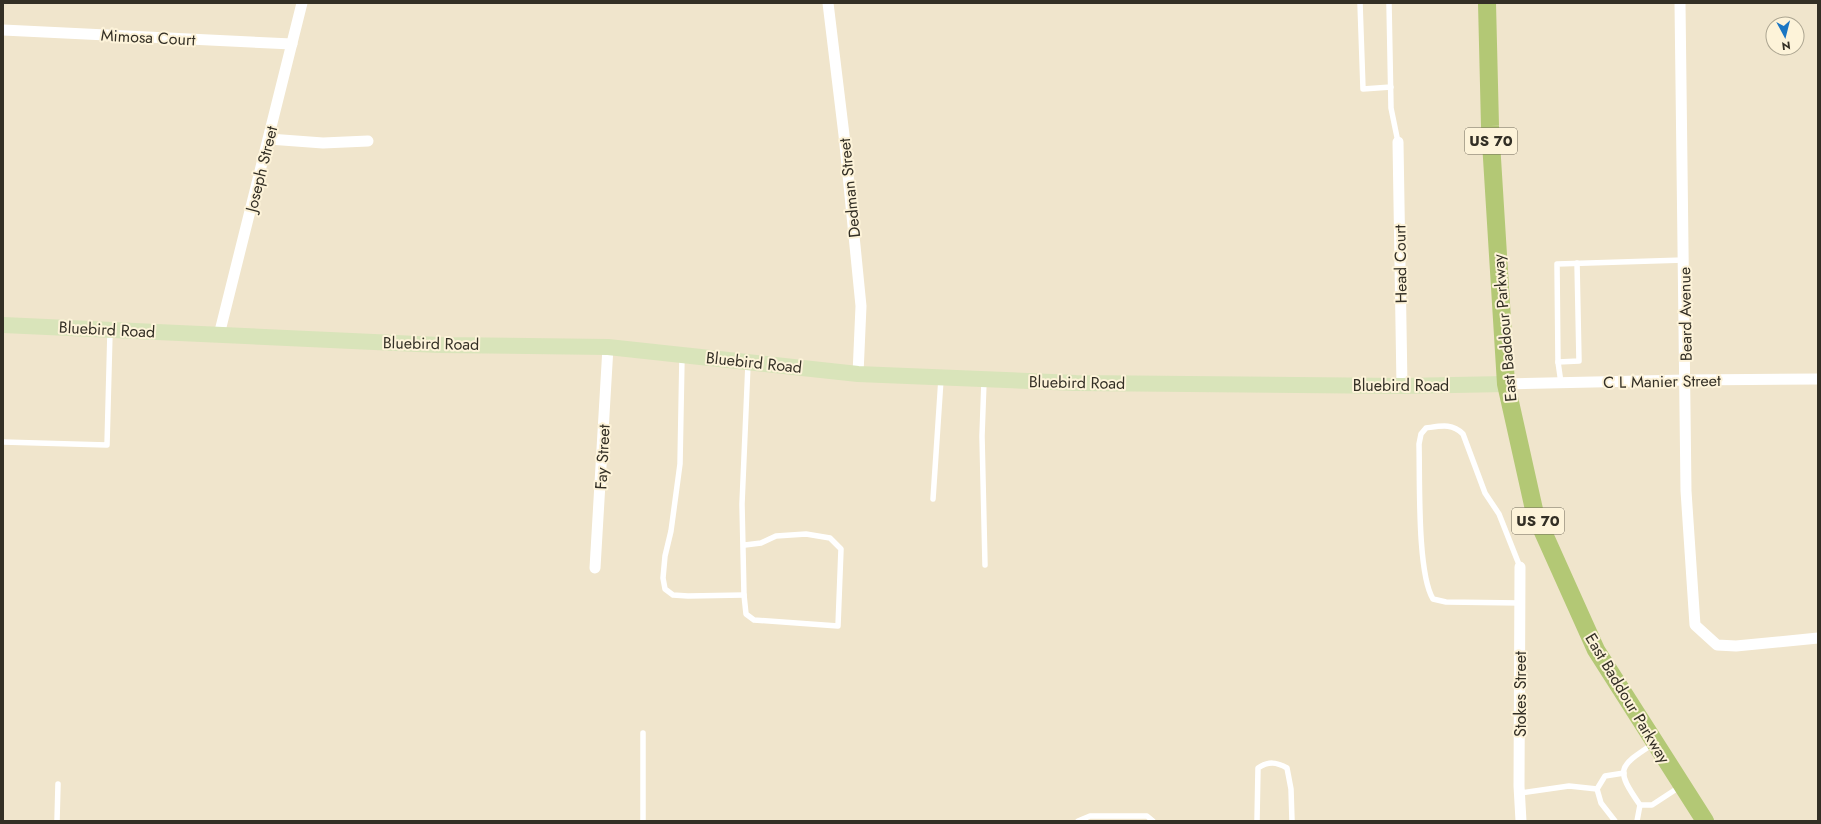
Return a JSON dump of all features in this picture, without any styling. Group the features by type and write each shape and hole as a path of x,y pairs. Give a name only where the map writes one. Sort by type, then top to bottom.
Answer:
{"main road":[{"name":"East Baddour Parkway","path":"1487,3 1490,126 1506,384 1535,514 1596,650 1705,821"}],"street":[{"name":"Joseph Street","path":"220,335 302,3"},
{"name":"Dedman Street","path":"828,3 844,135 861,306 858,374"},
{"name":"Beard Avenue","path":"1680,3 1686,380 1686,491 1696,625 1704,630 1717,645 1736,646 1818,638"},
{"name":"Mimosa Court","path":"3,30 292,44"},
{"path":"269,139 323,143 368,141"},
{"name":"Head Court","path":"1398,142 1402,386"},
{"name":"Bluebird Road","path":"3,325 439,344 608,346 858,374 1076,383 1402,386 1506,384"},
{"name":"Fay Street","path":"595,568 608,346"},
{"name":"C L Manier Street","path":"1506,384 1818,379"},
{"name":"Stokes Street","path":"1520,567 1521,821"}],"lane":[{"path":"1360,3 1363,89 1391,87"},
{"path":"1389,3 1391,115 1398,142"},
{"path":"1561,383 1558,362 1557,264 1684,260"},
{"path":"1558,362 1579,361 1577,263"},
{"path":"3,442 107,445 110,330"},
{"path":"682,354 680,464 672,530 665,556 663,578 665,589 672,595 680,596 744,596"},
{"path":"745,545 761,543 776,536 806,534 830,538 841,549 838,626 754,620 746,614 744,596 745,545 742,504 748,362"},
{"path":"933,499 941,377"},
{"path":"984,379 982,436 985,564"},
{"path":"1520,567 1499,514 1485,493 1464,434 1457,428 1446,425 1426,428 1421,434 1419,444 1423,557 1428,590 1433,599 1446,602 1520,603"},
{"path":"643,733 643,821"},
{"path":"1637,821 1640,805 1626,785 1624,773 1628,760 1655,743"},
{"path":"1257,821 1258,768 1266,763 1276,763 1287,768 1291,789 1292,821"},
{"path":"1615,821 1601,803 1597,789 1605,776 1624,773"},
{"path":"57,821 58,784"},
{"path":"1640,805 1652,805 1682,785"},
{"path":"1520,793 1569,786 1597,789"},
{"path":"1078,821 1090,816 1147,816 1153,821"}]}
